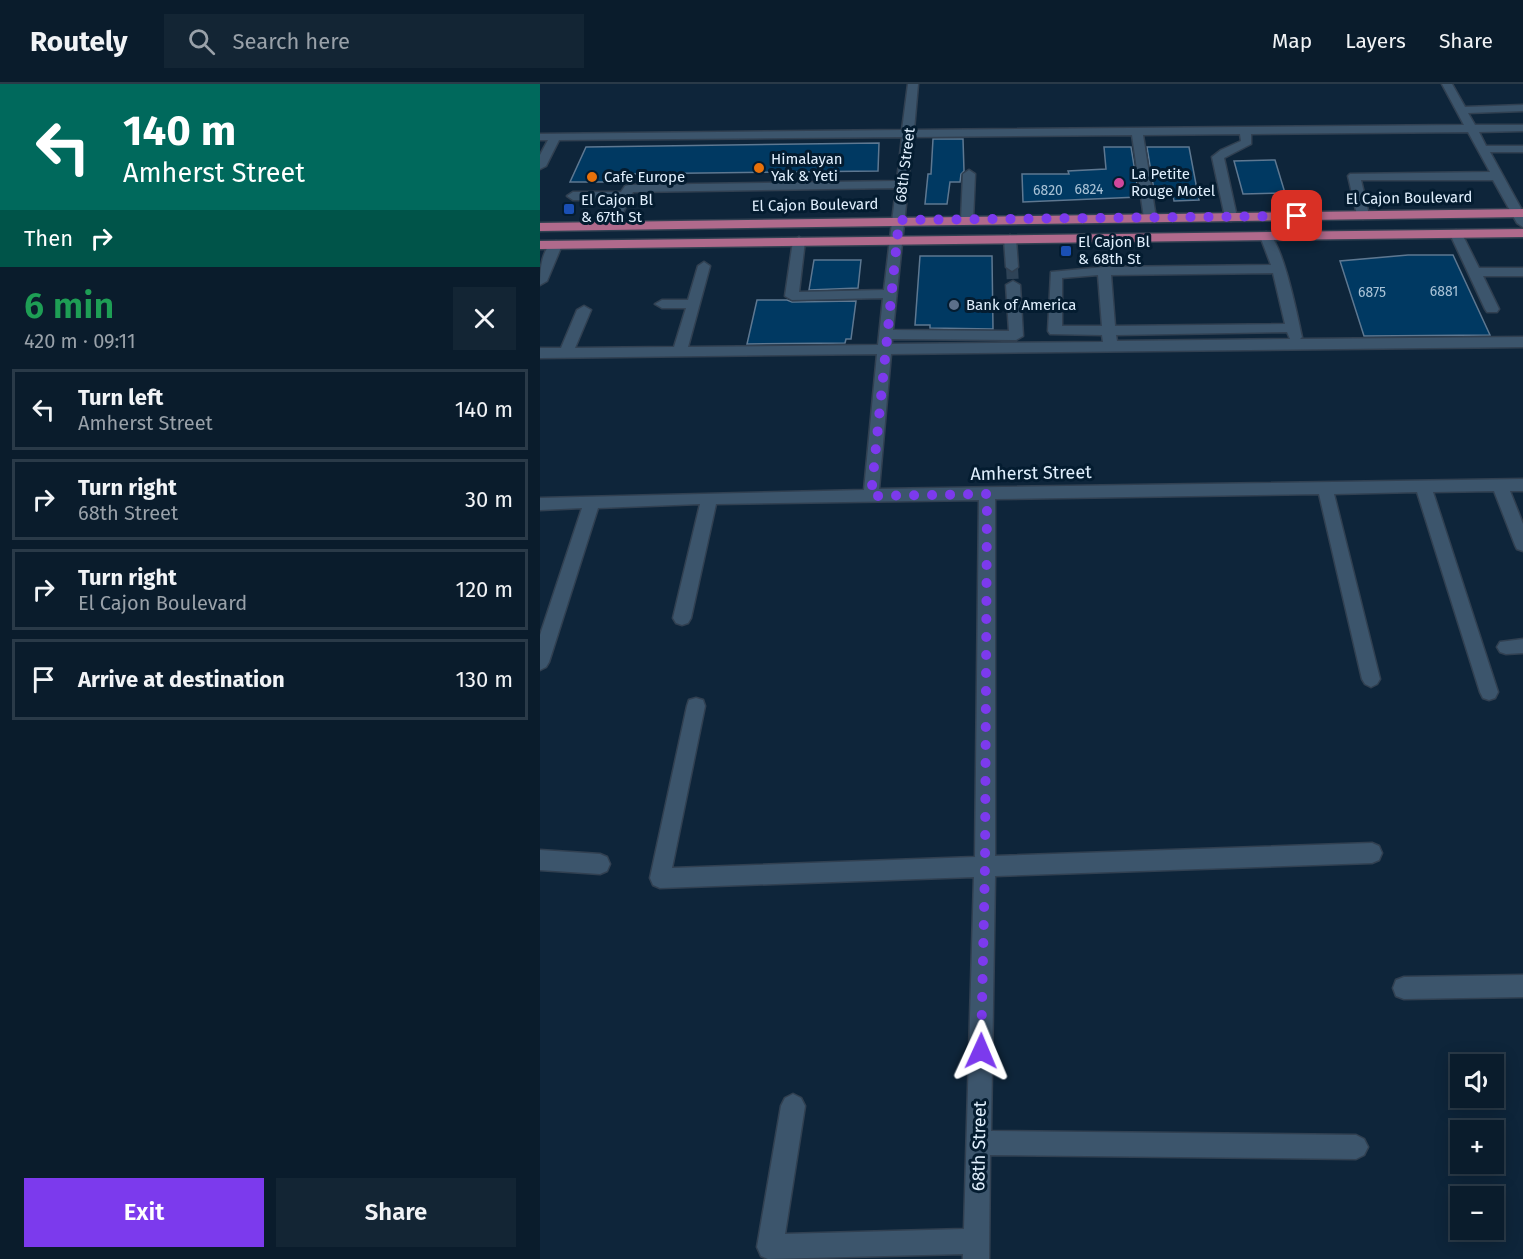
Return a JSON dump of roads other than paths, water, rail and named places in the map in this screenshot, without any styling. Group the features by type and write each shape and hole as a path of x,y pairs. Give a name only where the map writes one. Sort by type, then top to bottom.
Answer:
{"main road":[{"name":"El Cajon Boulevard","path":"540,226 1363,215 1521,217"},
{"path":"540,245 1523,233"}],"street":[{"name":"68th Street","path":"871,496 884,350 913,84"},
{"path":"1447,84 1521,217"},
{"path":"1462,110 1523,108"},
{"path":"540,137 1523,128"},
{"path":"1231,217 1218,158 1235,147 1245,145 1247,142 1245,130"},
{"path":"1137,132 1150,218"},
{"path":"540,166 555,137"},
{"path":"1484,149 1523,149"},
{"path":"967,220 969,174"},
{"path":"1363,215 1354,176 1498,176"},
{"path":"611,225 629,189 903,184"},
{"path":"573,196 625,196"},
{"path":"1456,234 1492,309"},
{"path":"1266,236 1279,269 1296,343"},
{"path":"1010,239 1012,267"},
{"path":"799,242 792,296 890,294"},
{"path":"540,280 556,245"},
{"path":"680,352 704,266"},
{"path":"1279,269 1104,271 1056,275 1055,331 1110,338 1296,343 1523,342"},
{"path":"1104,271 1110,338"},
{"path":"1474,272 1523,272"},
{"path":"886,334 1016,336 1013,285"},
{"path":"662,304 693,304"},
{"path":"566,353 584,310"},
{"path":"540,353 884,350 1293,328"},
{"name":"Amherst Street","path":"540,504 709,498 1523,485"},
{"path":"1500,486 1523,545"},
{"path":"1423,487 1489,692"},
{"path":"1325,488 1371,679"},
{"name":"68th Street","path":"976,1250 985,866 987,494"},
{"path":"682,618 709,498"},
{"path":"540,662 592,501"},
{"path":"696,706 660,878 1372,854"},
{"path":"540,860 600,864"},
{"path":"1404,988 1523,986"},
{"path":"793,1106 770,1247 976,1250"},
{"path":"979,1143 1356,1147"}],"tunnel":[{"path":"1012,267 1013,285"}],"place":[{"name":"Himalayan Yak & Yeti","path":"759,168"},
{"name":"Cafe Europe","path":"592,177"},
{"name":"La Petite Rouge Motel","path":"1119,183"},
{"name":"El Cajon Bl & 67th St","path":"569,209"},
{"name":"El Cajon Bl & 68th St","path":"1066,251"},
{"name":"Bank of America","path":"954,305"}]}
